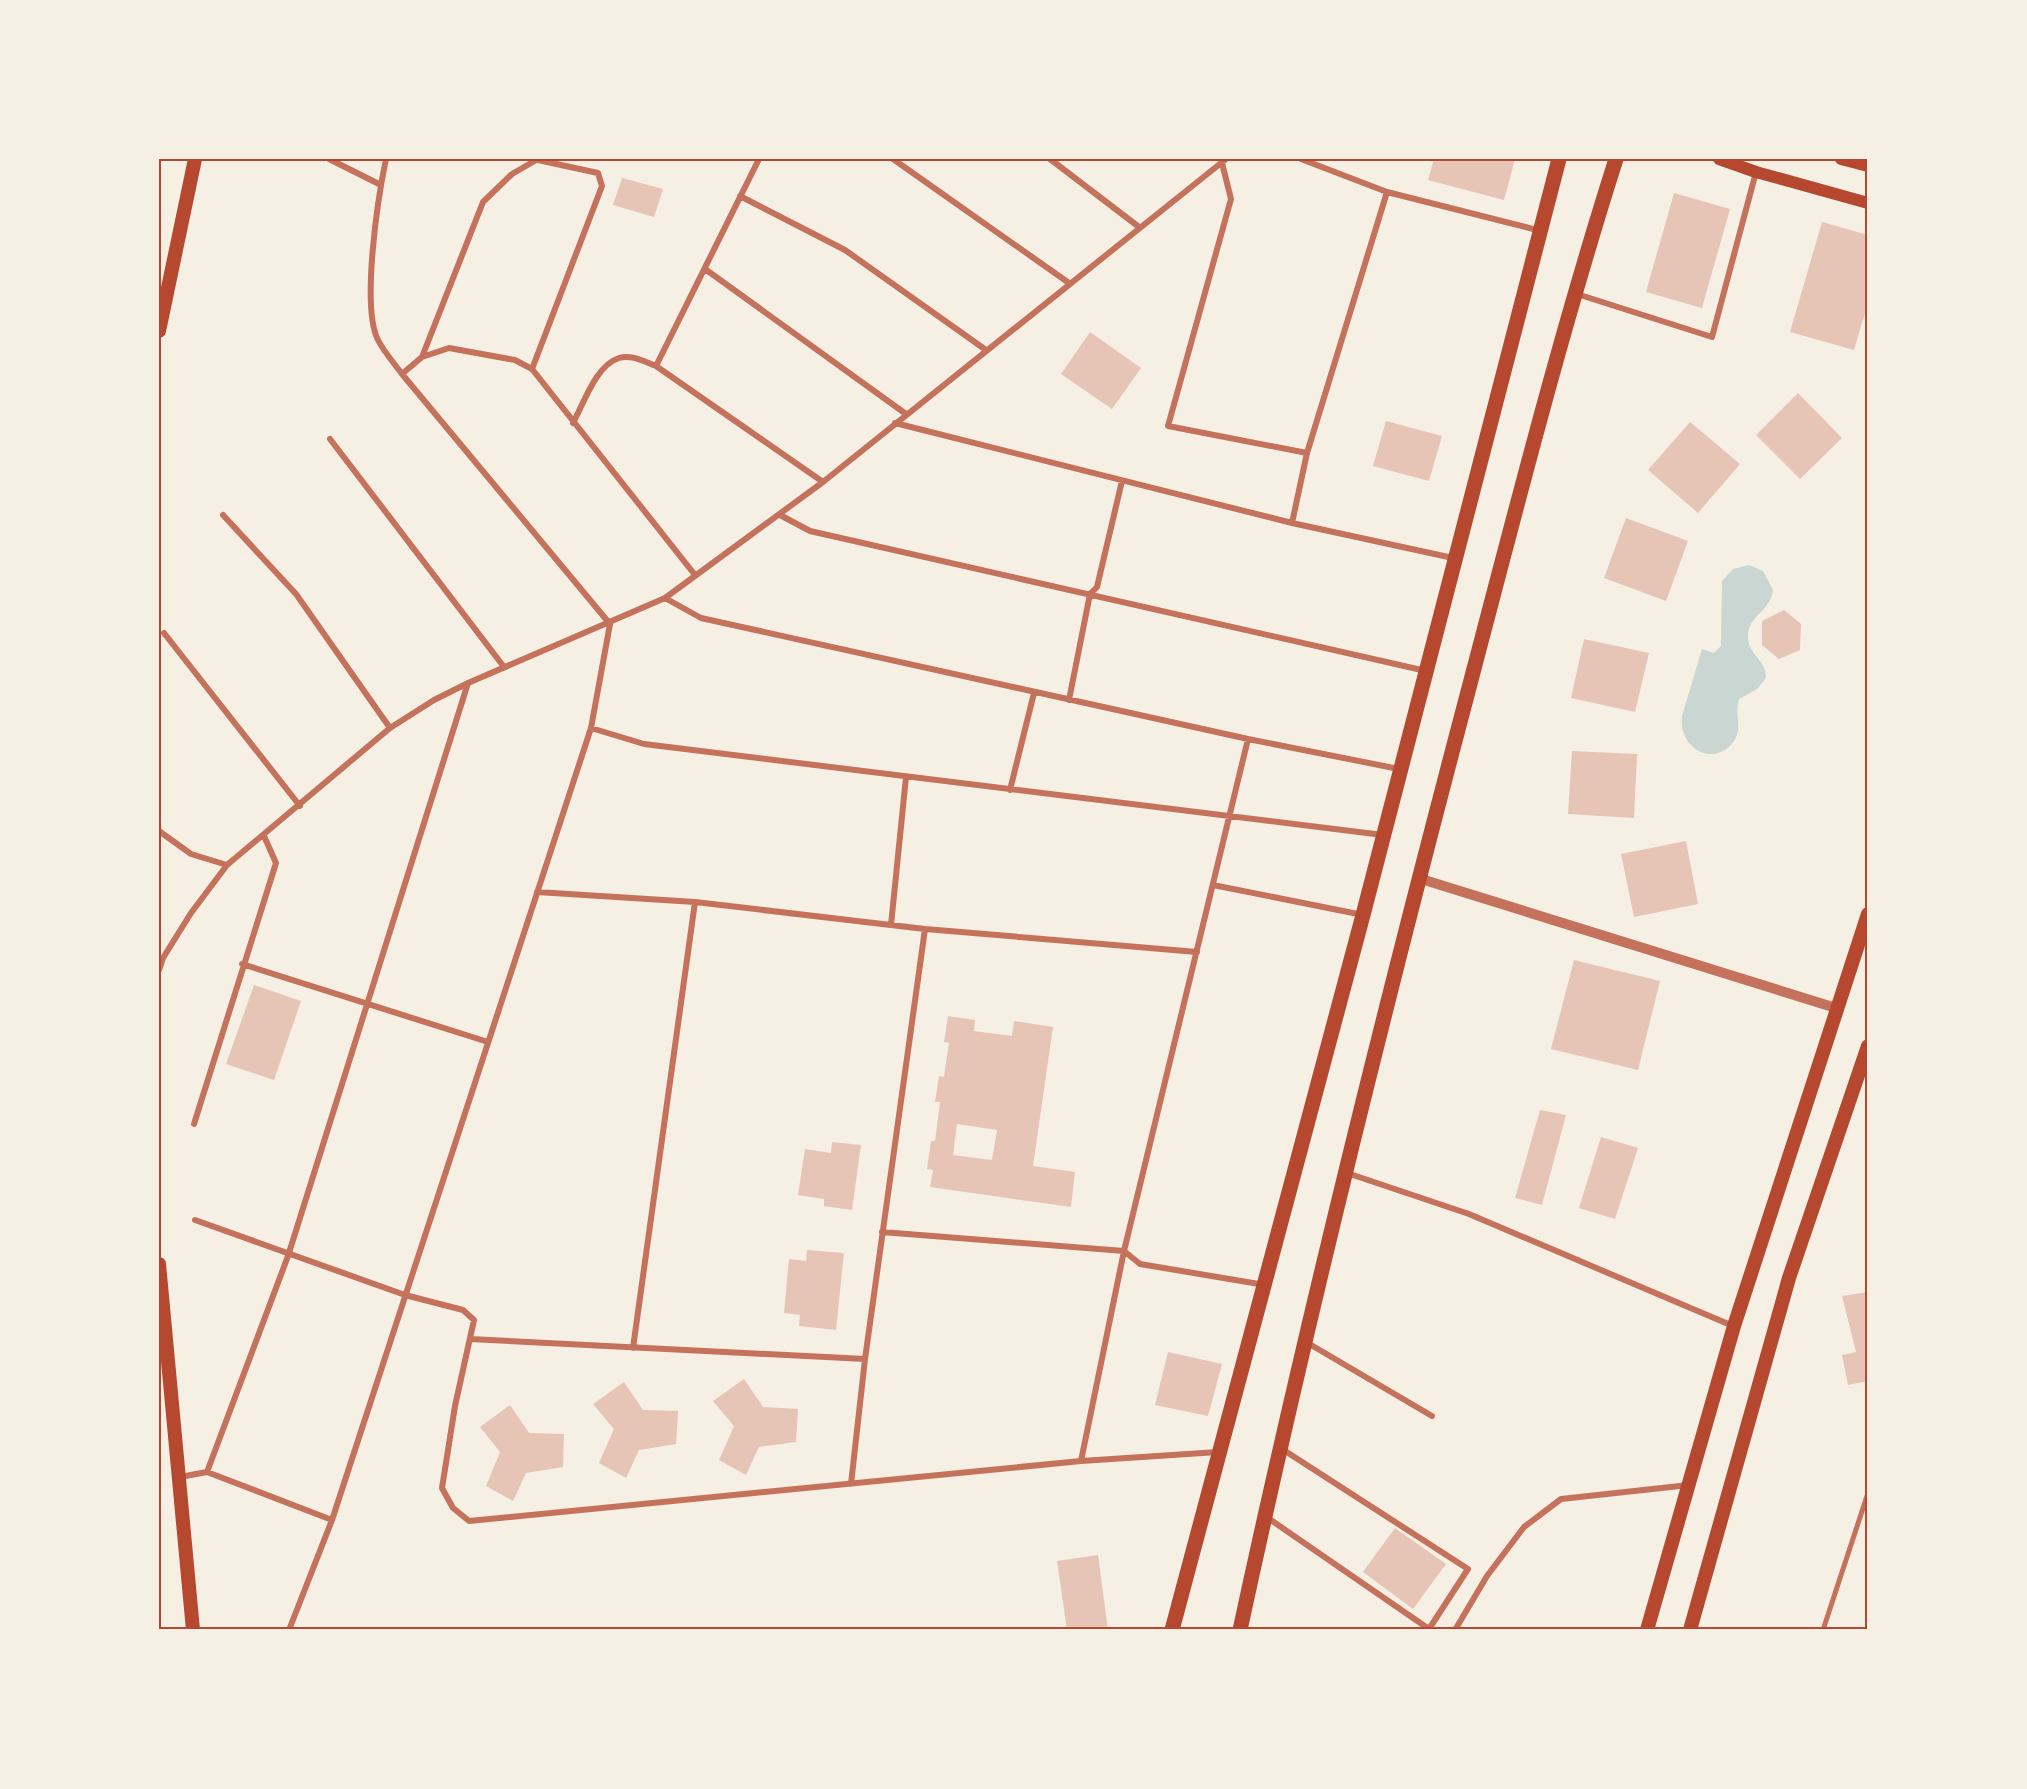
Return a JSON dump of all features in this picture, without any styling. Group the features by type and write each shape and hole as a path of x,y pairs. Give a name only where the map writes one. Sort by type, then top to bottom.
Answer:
{"highway":[{"path":"1172,1630 1364,915 1559,159"},
{"path":"1240,1630 1279,1448 1419,878 1573,292 1616,159"}],"main road":[{"path":"159,331 195,159"},
{"path":"1719,159 1756,172 1868,203"},
{"path":"1841,159 1868,166"},
{"path":"1647,1630 1734,1326 1868,914"},
{"path":"1690,1630 1789,1278 1868,1046"},
{"path":"159,1264 193,1630"}],"street":[{"path":"329,159 381,185"},
{"path":"386,159 381,185 370,301 377,338 402,374 610,624"},
{"path":"656,366 759,159"},
{"path":"893,159 1069,283"},
{"path":"1050,159 1139,227"},
{"path":"1300,159 1387,192 1541,231"},
{"path":"422,357 483,202 512,174 538,160 598,173 602,186 532,369"},
{"path":"159,970 163,957 191,913 227,866 390,728 434,700 468,683 610,624 665,598 823,482 1223,160 1231,199 1168,426 1307,453"},
{"path":"1573,292 1712,337 1756,172"},
{"path":"1292,523 1307,453 1387,192"},
{"path":"740,196 845,250 986,350"},
{"path":"705,269 906,414"},
{"path":"402,374 422,357 449,348 514,360 532,369 695,575"},
{"path":"573,423 604,367 620,357 637,358 656,366 823,482"},
{"path":"895,423 1292,523 1457,559"},
{"path":"330,440 504,667"},
{"path":"1069,700 1090,594 1097,587 1122,481"},
{"path":"223,515 296,594 390,728"},
{"path":"780,515 810,531 1426,671"},
{"path":"665,598 701,618 1248,739 1402,769"},
{"path":"289,1630 333,1520 591,728 610,624"},
{"path":"164,633 300,806"},
{"path":"207,1472 288,1256 468,683"},
{"path":"1010,790 1035,693"},
{"path":"591,728 644,744 1383,835"},
{"path":"1081,1461 1124,1251 1248,739"},
{"path":"891,925 906,777"},
{"path":"159,831 191,854 227,866"},
{"path":"194,1124 242,964 276,862 264,836"},
{"path":"1419,878 1836,1008"},
{"path":"1213,885 1364,915"},
{"path":"537,892 695,902 925,929 1197,952"},
{"path":"633,1348 695,902"},
{"path":"851,1484 865,1359 925,929"},
{"path":"242,964 488,1042"},
{"path":"1346,1172 1469,1214 1734,1326"},
{"path":"195,1220 288,1256 405,1295 463,1311 474,1320 455,1406 442,1488 453,1508 469,1521 1081,1461 1218,1452"},
{"path":"882,1233 1124,1251 1140,1264 1265,1285"},
{"path":"470,1339 865,1359"},
{"path":"1305,1342 1432,1416"},
{"path":"1264,1515 1429,1629 1468,1569 1279,1448"},
{"path":"179,1477 207,1472 333,1520"},
{"path":"1455,1630 1487,1576 1524,1527 1561,1499 1689,1485"},
{"path":"1823,1630 1868,1493"}],"shaded area":[{"path":"1749,565 1763,571 1773,590 1768,603 1751,624 1748,637 1751,648 1764,667 1766,678 1757,689 1739,699 1738,731 1734,741 1726,749 1708,754 1691,745 1682,727 1682,716 1702,649 1714,653 1721,646 1722,581 1733,569"}],"building":[{"path":"1434,159 1515,159 1504,200 1428,180"},
{"path":"622,178 663,189 654,217 613,205"},
{"path":"1674,193 1730,209 1702,308 1646,292"},
{"path":"1822,222 1868,235 1868,303 1854,350 1790,332"},
{"path":"1090,332 1141,368 1112,409 1061,374"},
{"path":"1798,393 1842,438 1800,479 1756,435"},
{"path":"1386,421 1442,436 1429,481 1373,466"},
{"path":"1690,422 1740,464 1698,513 1648,470"},
{"path":"1626,518 1688,541 1666,601 1604,578"},
{"path":"1784,610 1801,624 1800,650 1779,659 1762,645 1762,621"},
{"path":"1584,639 1649,653 1635,712 1571,698"},
{"path":"1572,751 1637,754 1634,818 1568,814"},
{"path":"1686,841 1698,904 1634,917 1621,854"},
{"path":"1574,960 1660,981 1638,1070 1551,1049"},
{"path":"254,985 301,1001 274,1080 226,1064"},
{"path":"948,1016 975,1020 974,1031 1012,1036 1014,1021 1053,1027 1033,1166 1075,1172 1071,1207 930,1187 933,1170 927,1169 931,1141 935,1141 940,1102 935,1102 939,1076 944,1077 949,1043 944,1042","holes":["957,1124 997,1130 992,1160 953,1155"]},
{"path":"1540,1110 1566,1115 1542,1205 1515,1198"},
{"path":"1601,1137 1638,1148 1615,1219 1579,1208"},
{"path":"832,1142 861,1145 852,1210 824,1206 824,1199 798,1195 805,1149 831,1153"},
{"path":"807,1250 844,1253 836,1330 799,1326 800,1315 784,1313 789,1259 806,1261"},
{"path":"1868,1292 1868,1381 1848,1385 1842,1355 1856,1352 1842,1296"},
{"path":"1168,1352 1222,1364 1208,1416 1155,1405"},
{"path":"744,1379 763,1407 798,1409 796,1442 759,1447 746,1475 719,1460 734,1426 713,1401"},
{"path":"624,1382 643,1410 678,1411 676,1444 639,1450 626,1478 599,1463 614,1429 593,1404"},
{"path":"510,1405 529,1433 564,1434 563,1467 526,1473 513,1501 486,1486 500,1452 480,1427"},
{"path":"1395,1528 1446,1564 1413,1609 1363,1572"},
{"path":"1098,1555 1108,1630 1067,1630 1057,1561"}]}
